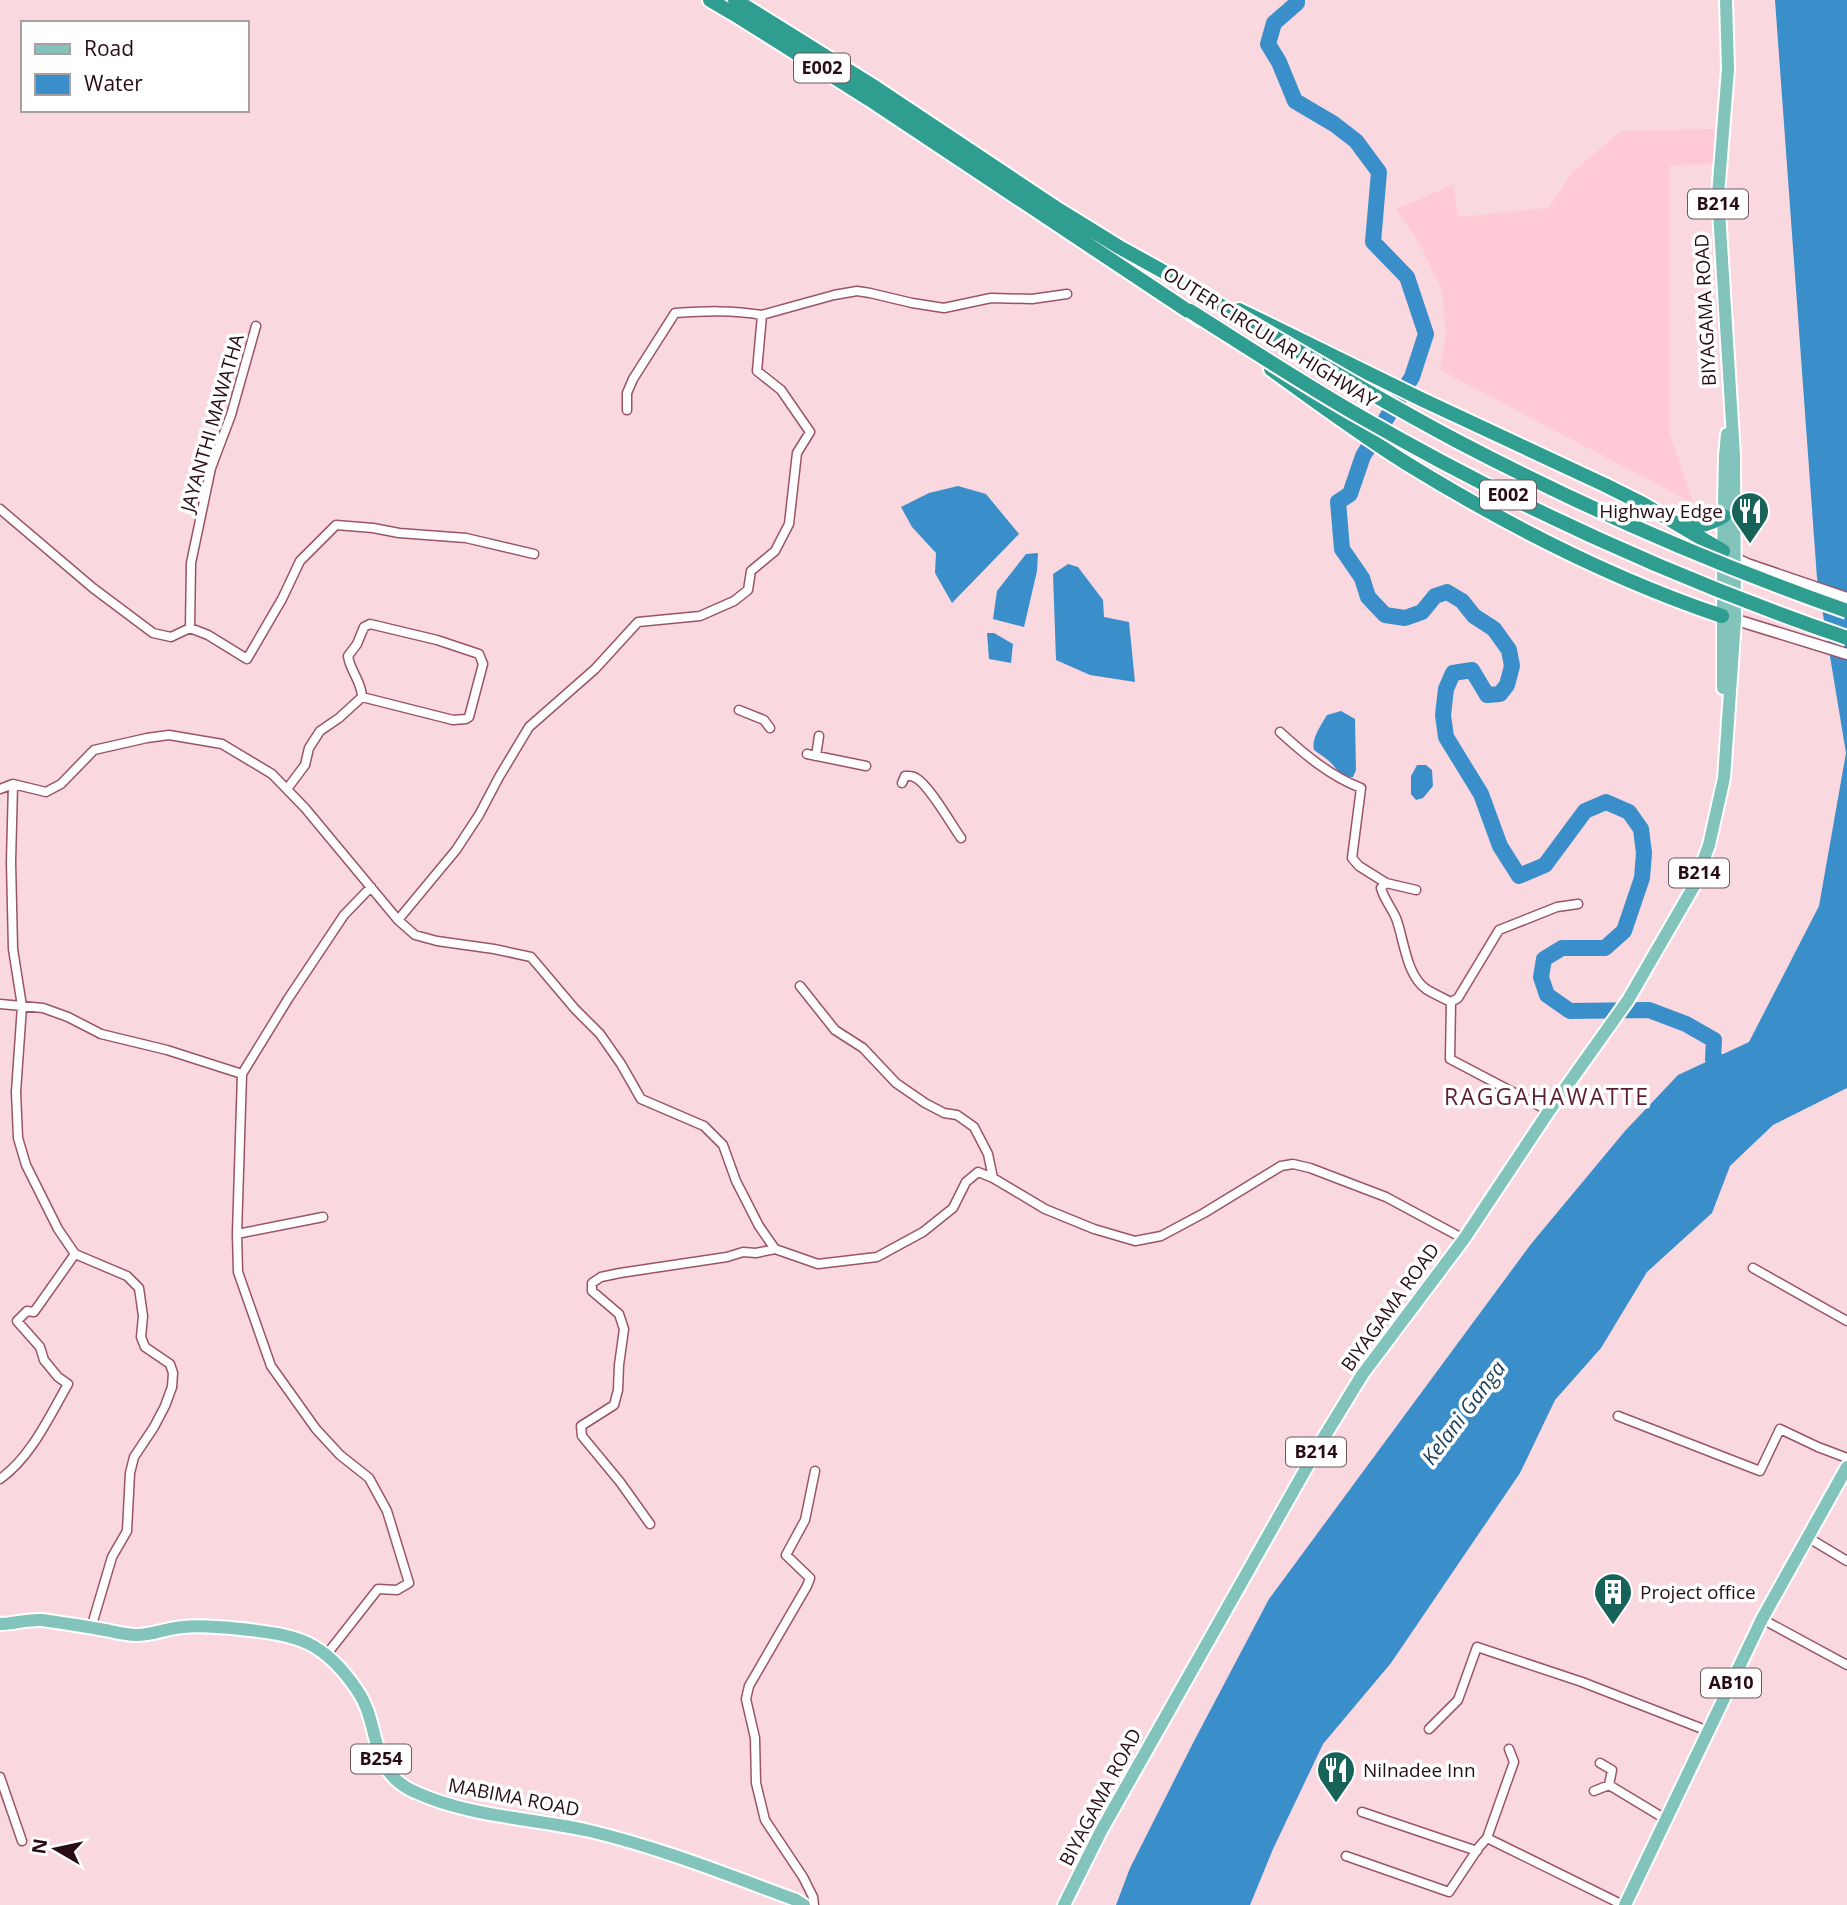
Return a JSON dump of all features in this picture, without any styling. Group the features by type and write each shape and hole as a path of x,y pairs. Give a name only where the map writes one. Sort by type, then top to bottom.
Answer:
{"highway":[{"name":"OUTER CIRCULAR HIGHWAY","path":"710,0 1374,396 1554,490 1700,556 1847,611"},
{"name":"OUTER CIRCULAR HIGHWAY","path":"735,0 876,88 1062,228 1363,418 1470,476 1550,515 1755,605 1847,638"},
{"path":"1199,293 1605,485 1728,554"},
{"path":"1190,311 1405,462 1521,528 1579,557 1649,588 1728,618"},
{"path":"1682,526 1709,524 1724,516"}],"main road":[{"name":"BIYAGAMA ROAD","path":"1065,1905 1101,1831 1321,1442 1362,1375 1464,1239 1549,1111 1628,1000 1694,886 1709,845 1724,778 1726,732 1722,670 1728,618 1728,554 1734,455 1718,195 1728,69 1726,0"},
{"name":"BIYAGAMA ROAD","path":"1728,554 1724,516 1725,456 1730,409"},
{"name":"AB10","path":"1624,1905 1762,1619 1847,1467"},
{"name":"MABIMA ROAD","path":"0,1624 40,1620 132,1635 149,1635 181,1627 208,1626 297,1638 327,1654 348,1677 363,1699 385,1767 400,1784 411,1791 478,1813 589,1831 650,1847 804,1905"}],"street":[{"path":"627,410 627,393 633,379 675,313 736,311 762,315 834,295 857,292 943,308 991,298 1032,299 1067,294"},
{"path":"398,920 464,838 529,727 595,669 638,622 700,616 734,601 748,590 751,570 775,551 789,524 797,453 810,432 780,390 757,371 762,315"},
{"name":"JAYANTHI MAWATHA","path":"190,628 191,563 211,468 231,415 256,326"},
{"path":"0,509 93,588 153,633 171,637 190,628 208,635 247,659 282,599 300,561 336,525 466,538 534,554"},
{"path":"1728,554 1747,564 1847,598"},
{"path":"1728,618 1847,654"},
{"path":"370,624 437,640 479,654 482,658 481,674 469,717 466,719 453,720 362,697 361,687 348,656 365,626 370,624"},
{"path":"287,789 304,765 309,748 320,730 339,718 362,697"},
{"path":"739,710 764,720 769,728"},
{"path":"1280,732 1314,761 1346,782 1361,788 1352,858 1359,866 1386,883 1416,890"},
{"path":"0,789 13,784 46,792 61,784 94,750 147,738 169,735 222,744 272,774 305,808 398,920 415,934 436,941 531,957 600,1034 621,1064 640,1099 704,1126 723,1145 736,1181 759,1226 775,1249"},
{"path":"817,756 819,736"},
{"path":"807,754 866,766"},
{"path":"902,783 905,776 916,778 961,838"},
{"path":"13,784 10,862 13,937 22,1006 16,1092 18,1138 26,1166 58,1229 75,1254 127,1276 139,1288 143,1316 141,1337 145,1347 170,1364 173,1373 172,1387 165,1406 134,1457 130,1473 127,1531 112,1557 91,1628"},
{"path":"1386,883 1381,888 1382,891 1396,918 1407,958 1419,980 1425,988 1451,1002"},
{"path":"327,1654 378,1589 397,1590 409,1583 387,1511 369,1478 340,1455 316,1429 271,1366 239,1272 237,1234 242,1074 344,915 370,887"},
{"path":"1451,1002 1458,998 1499,930 1557,907 1578,904"},
{"path":"800,986 835,1030 863,1048 896,1083 925,1103 944,1113 957,1115 974,1127 988,1154 993,1178"},
{"path":"1451,1002 1450,1059 1549,1111"},
{"path":"0,1004 43,1008 101,1034 167,1050 242,1074"},
{"path":"650,1524 582,1436 581,1426 614,1405 618,1390 624,1329 619,1314 592,1291 592,1283 601,1277 727,1257 743,1252 756,1253 775,1249 818,1264 877,1257 923,1232 953,1208 966,1182 978,1172 1045,1209 1094,1229 1135,1241 1161,1236 1281,1166 1293,1164 1386,1197 1464,1239"},
{"path":"237,1234 323,1217"},
{"path":"0,1479 20,1461 40,1433 68,1384 58,1377 44,1360 40,1347 17,1321 27,1311 34,1312 75,1254"},
{"path":"1754,1268 1847,1321"},
{"path":"1618,1416 1760,1471 1780,1429 1847,1458"},
{"path":"814,1905 803,1877 765,1820 757,1783 755,1738 746,1699 749,1686 810,1578 786,1555 805,1520 815,1471"},
{"path":"1807,1537 1847,1561"},
{"path":"1762,1619 1847,1665"},
{"path":"1429,1729 1458,1700 1477,1647 1582,1682 1708,1731"},
{"path":"1346,1856 1449,1892 1487,1838 1514,1762 1509,1749"},
{"path":"1600,1763 1612,1770 1609,1785"},
{"path":"0,1777 22,1841"},
{"path":"1609,1785 1667,1820"},
{"path":"1594,1791 1609,1785"},
{"path":"1362,1812 1477,1851"},
{"path":"1487,1838 1624,1905"}],"shaded area":[{"path":"1714,129 1715,164 1670,165 1670,435 1693,503 1440,370 1446,333 1442,290 1422,248 1396,209 1453,185 1458,217 1548,208 1573,172 1621,131"}],"water":[{"name":"Kelani Ganga","path":"1775,0 1847,0 1847,1088 1773,1125 1730,1166 1712,1213 1647,1272 1601,1348 1555,1400 1520,1473 1391,1663 1323,1744 1273,1849 1250,1905 1116,1905 1130,1868 1269,1599 1531,1244 1625,1131 1678,1075 1749,1042 1819,906 1846,753 1817,578"},
{"path":"958,486 986,494 1019,534 952,603 935,573 936,553 912,527 901,507 929,493"},
{"path":"1038,553 1037,571 1024,627 993,619 997,591 1026,554"},
{"path":"1068,564 1078,567 1103,600 1104,617 1129,622 1135,682 1090,675 1056,660 1053,574"},
{"path":"987,633 994,633 1013,644 1011,663 989,659"},
{"path":"1341,711 1355,719 1356,770 1353,777 1342,774 1314,750 1313,746 1327,715"},
{"path":"1417,765 1426,765 1432,770 1433,786 1423,798 1416,800 1411,794 1411,776"}],"waterway":[{"path":"1297,0 1297,3 1274,23 1268,44 1279,62 1295,101 1334,124 1356,141 1379,172 1373,242 1407,277 1426,334 1412,377 1363,456 1350,494 1338,502 1342,549 1362,578 1368,597 1385,615 1405,618 1422,612 1435,596 1447,592 1462,601 1474,616 1494,629 1509,650 1512,666 1507,685 1500,694 1487,695 1472,670 1453,673 1446,689 1443,715 1446,737 1481,794 1500,846 1519,876 1545,865 1585,811 1606,802 1629,812 1641,829 1644,853 1642,878 1624,931 1605,948 1562,948 1544,959 1541,977 1547,995 1570,1011 1649,1010 1686,1024 1714,1040 1713,1059 1732,1065"}],"place":[{"name":"Highway Edge","path":"1750,545"},
{"name":"Project office","path":"1613,1626"},
{"name":"Nilnadee Inn","path":"1336,1804"}],"district":[{"name":"RAGGAHAWATTE","path":"1547,1097"}]}
